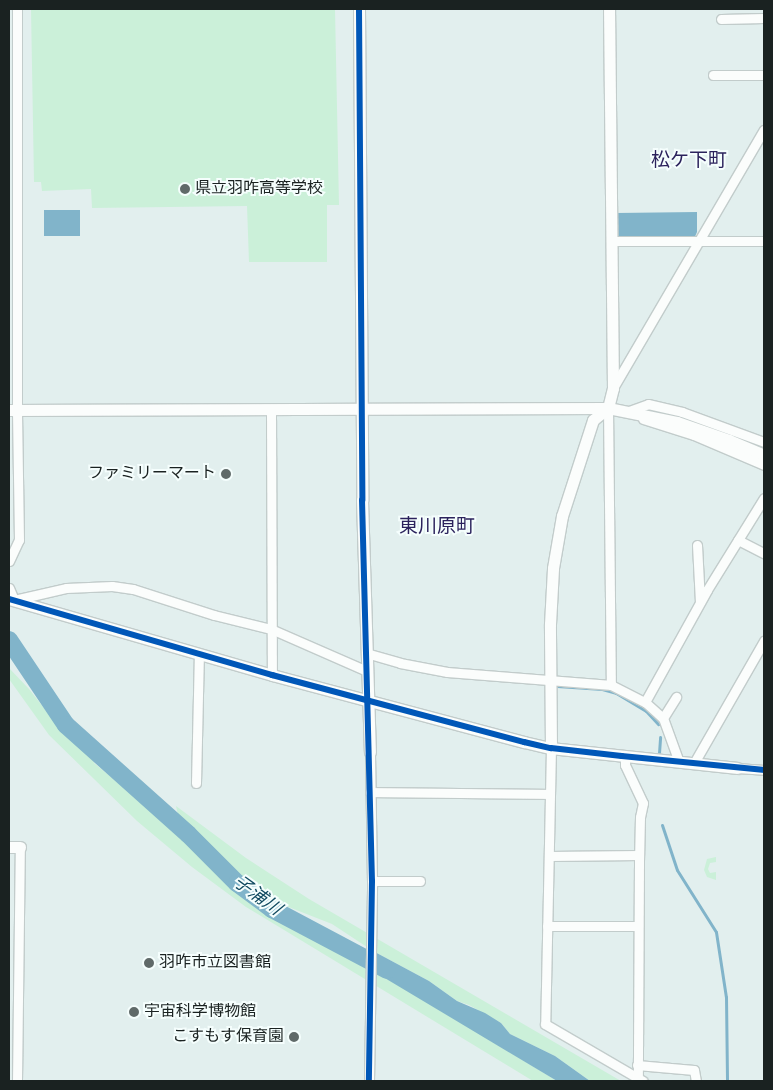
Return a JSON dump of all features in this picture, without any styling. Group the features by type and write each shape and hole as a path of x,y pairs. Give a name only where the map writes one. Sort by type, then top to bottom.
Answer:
{"street":[{"path":"9,561 19,540 13,410 17,9"},
{"path":"359,9 361,408 372,881 369,1081"},
{"path":"609,9 613,388 608,408 610,432 611,686"},
{"path":"721,19 764,18"},
{"path":"713,76 764,75"},
{"path":"613,388 764,130"},
{"path":"611,241 764,241"},
{"path":"629,411 648,404 682,412 764,442"},
{"path":"13,410 608,408 676,422 729,440 764,455"},
{"path":"608,408 593,420 562,516 550,596 551,748 545,1024 641,1080"},
{"path":"271,410 272,674"},
{"path":"629,411 646,421 694,435 764,465"},
{"path":"645,702 700,602 764,498"},
{"path":"738,540 764,552"},
{"path":"697,545 700,602"},
{"path":"11,599 66,588 112,586 133,589 214,615 271,629 367,671"},
{"path":"9,588 11,599"},
{"path":"11,599 199,654 551,748 764,770"},
{"path":"694,763 764,641"},
{"path":"366,653 400,663 447,672 611,686 645,702 663,718 679,762"},
{"path":"196,783 199,654"},
{"path":"663,718 676,698"},
{"path":"625,756 625,765 643,803 640,817 638,926 637,1065 641,1080"},
{"path":"370,792 550,794"},
{"path":"14,847 20,905 19,960 12,1069 17,1081"},
{"path":"549,856 639,856"},
{"path":"372,881 420,880"},
{"path":"9,905 20,905"},
{"path":"547,926 638,926"},
{"path":"9,960 19,960"},
{"path":"637,1065 694,1070 696,1081"}],"green space":[{"path":"31,9 335,9 339,205 327,205 327,262 249,262 247,206 92,208 91,189 42,191 41,182 34,182"},
{"path":"9,668 29,689 62,731 69,733 92,756 94,763 188,841 197,855 241,893 290,925 400,986 557,1081 533,1081 246,907 192,867 137,821 49,735 9,679"},
{"path":"176,806 246,858 309,899 621,1081 590,1081 555,1056 510,1034 501,1023 469,1005 457,1001 429,981 373,951 332,924 281,904 260,892 241,879 178,815"},
{"path":"716,857 716,862 710,863 708,869 710,873 716,872 716,880 707,877 704,870 707,859"}],"water":[{"path":"44,210 80,210 80,236 44,236"},
{"path":"697,212 697,232 694,239 617,237 616,213"},
{"path":"373,951 429,981 457,1001 485,1013 501,1023 510,1034 555,1056 590,1081 557,1081 373,971"}],"waterway":[{"name":"子浦川","path":"9,640 66,725 188,834 237,883 272,909 387,970"},
{"path":"557,686 602,689 616,693 646,711 658,724"},
{"path":"659,753 660,737"},
{"path":"662,825 677,870 716,932 726,997 727,1081"}],"cycle path":[{"path":"359,9 362,500 372,881 369,1081"},
{"path":"9,599 272,675 524,742 551,748 764,770"}],"place":[{"name":"県立羽咋高等学校","path":"185,189"},
{"name":"ファミリーマート","path":"226,474"},
{"name":"羽咋市立図書館","path":"149,963"},
{"name":"宇宙科学博物館","path":"134,1012"},
{"name":"こすもす保育園","path":"294,1037"}],"district":[{"name":"松ケ下町","path":"689,161"},
{"name":"東川原町","path":"437,527"}]}
